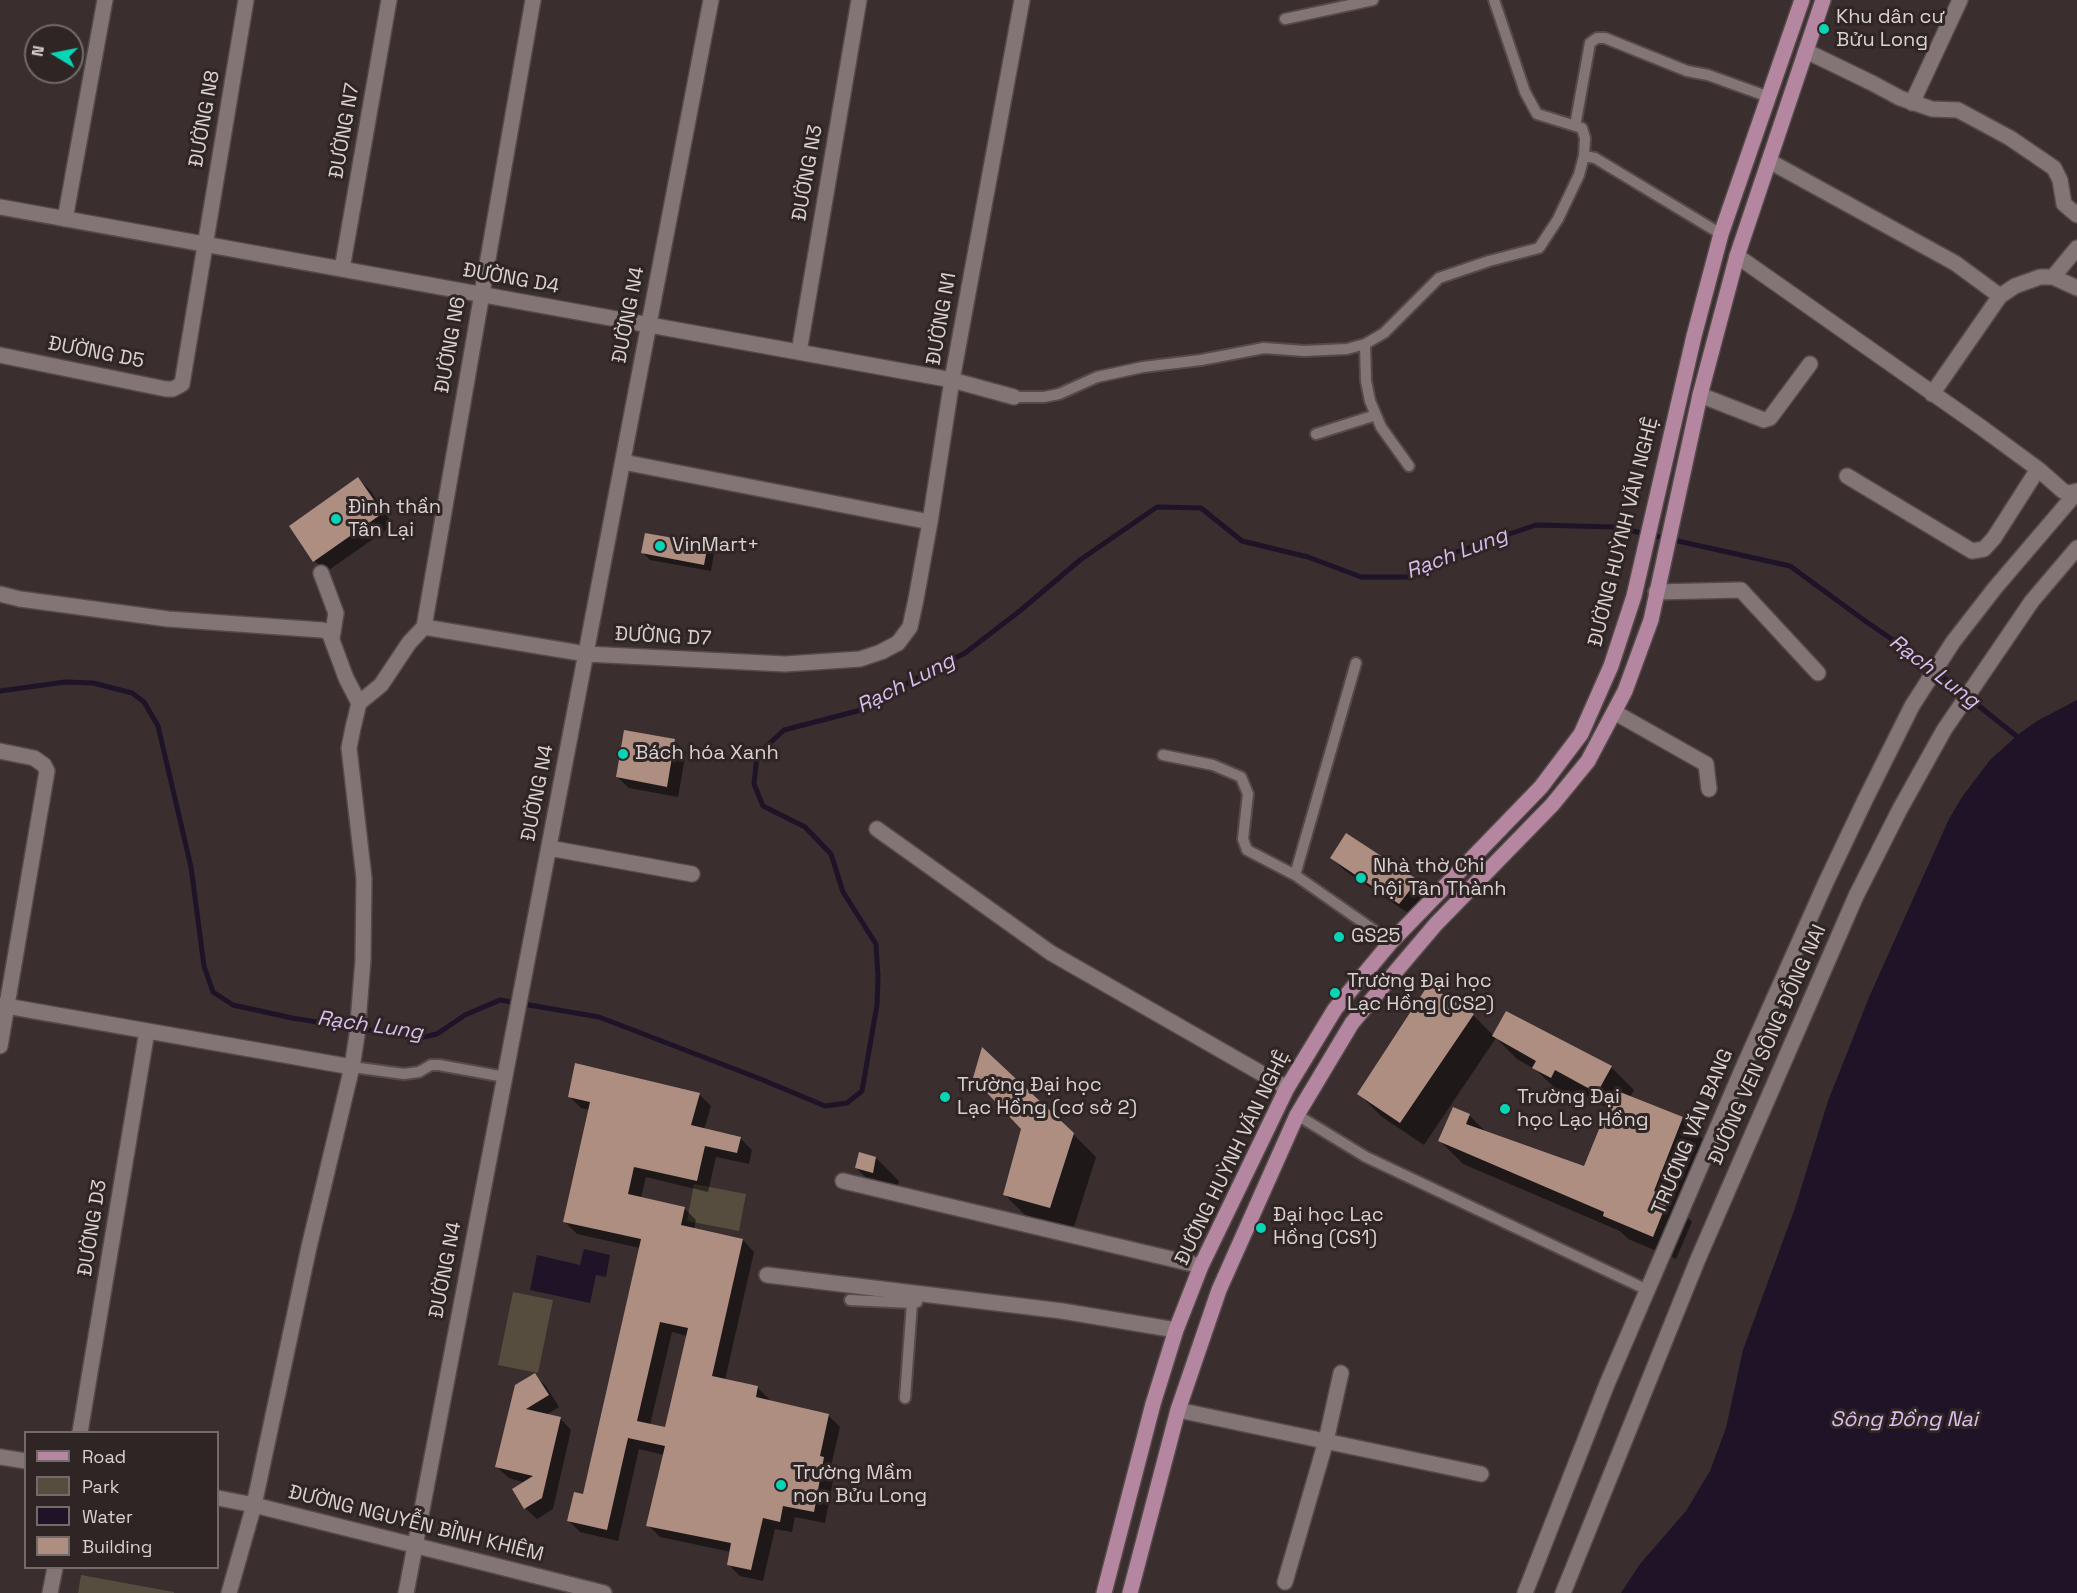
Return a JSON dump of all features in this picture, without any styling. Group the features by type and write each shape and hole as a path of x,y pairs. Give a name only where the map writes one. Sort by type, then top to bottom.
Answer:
{"main road":[{"name":"ĐƯỜNG HUỲNH VĂN NGHỆ","path":"1104,1593 1153,1404 1176,1330 1201,1266 1287,1088 1335,1009 1391,942 1541,787 1581,734 1611,666 1634,596 1694,336 1721,234 1802,0"},
{"path":"1700,395 1737,256 1823,0"},
{"name":"ĐƯỜNG HUỲNH VĂN NGHỆ","path":"1130,1593 1178,1410 1219,1290 1297,1115 1352,1023 1436,924 1552,805 1588,761 1625,691 1651,620 1700,395"},
{"path":"1335,1009 1352,1023"}],"street":[{"path":"65,219 105,0"},
{"name":"ĐƯỜNG N8","path":"182,384 246,0"},
{"name":"ĐƯỜNG N7","path":"342,269 389,0"},
{"name":"ĐƯỜNG N6","path":"424,627 533,0"},
{"name":"ĐƯỜNG N4","path":"406,1593 711,0"},
{"name":"ĐƯỜNG N3","path":"799,352 859,0"},
{"name":"ĐƯỜNG N1","path":"898,643 910,627 930,522 952,380 1022,0"},
{"path":"1912,103 1960,0"},
{"path":"1806,51 1912,103 1932,109 1958,110 1974,116 2033,152 2054,168 2058,174 2064,204 2077,215"},
{"path":"1769,161 1954,263 2000,296"},
{"name":"ĐƯỜNG D4","path":"0,207 952,380 1014,397"},
{"path":"2053,277 2077,248"},
{"path":"1737,256 1978,425 2038,470 2072,491"},
{"path":"1932,394 2000,296 2025,281 2040,277 2053,277 2077,288"},
{"name":"ĐƯỜNG D5","path":"0,355 166,388 173,389 182,384"},
{"path":"1700,395 1764,420 1770,418 1810,364"},
{"path":"622,462 930,522"},
{"path":"1847,476 1972,551 1984,549 1994,538 2038,470"},
{"name":"TRƯƠNG VĂN BANG","path":"1525,1593 1607,1384 1742,1070 1865,800 1918,696 1953,642 2072,491"},
{"name":"ĐƯỜNG VEN SÔNG ĐỒNG NAI","path":"1563,1593 1698,1259 1856,896 1900,809 1952,720 2032,601 2077,548"},
{"path":"321,573 336,613 332,638"},
{"path":"1656,592 1741,590 1818,673"},
{"path":"0,594 20,599 168,620 329,632 346,678 359,703"},
{"path":"229,1593 254,1505 309,1247 352,1067 357,1035 363,960 364,878 349,748 359,703 381,685 409,643 424,627"},
{"name":"ĐƯỜNG D7","path":"424,627 586,654 785,664 860,659 898,643"},
{"path":"1614,712 1706,764 1709,789"},
{"path":"0,751 34,758 44,765 47,771 3,1006 0,1046"},
{"path":"877,829 1051,953 1287,1088"},
{"path":"549,848 692,874"},
{"path":"3,1006 352,1067"},
{"name":"ĐƯỜNG D3","path":"80,1431 147,1031"},
{"path":"843,1181 1201,1266"},
{"path":"766,1275 1062,1311 1176,1330"},
{"path":"1285,1582 1326,1442 1341,1373"},
{"path":"1178,1410 1481,1474"},
{"path":"0,1457 24,1461"},
{"name":"ĐƯỜNG NGUYỄN BỈNH KHIÊM","path":"219,1498 254,1505 583,1590 604,1593"},
{"path":"50,1593 55,1569"}],"lane":[{"path":"1285,19 1373,0"},
{"path":"1014,397 1044,397 1059,394 1097,377 1143,367 1201,360 1264,348 1304,351 1347,349 1365,344 1384,333 1439,278 1489,261 1539,248 1558,219 1580,175 1585,138 1582,128 1537,114 1525,92 1494,0"},
{"path":"1575,126 1590,43 1597,38 1605,38 1687,71 1708,75 1768,97"},
{"path":"1584,156 1595,158 1721,234"},
{"path":"1365,344 1365,381 1370,401 1381,427 1409,466"},
{"path":"1316,434 1376,415"},
{"path":"1295,875 1356,663"},
{"path":"1163,755 1214,765 1241,777 1248,794 1243,839 1247,850 1295,875 1391,942"},
{"path":"352,1067 404,1074 419,1072 431,1065 439,1065 505,1077"},
{"path":"1297,1115 1366,1157 1639,1286"},
{"path":"850,1300 912,1304 941,1296"},
{"path":"905,1398 912,1304"}],"green space":[{"path":"694,1184 746,1194 739,1231 687,1221"},
{"path":"513,1292 553,1300 538,1373 498,1365"},
{"path":"81,1575 174,1592 174,1593 78,1593"}],"water":[{"name":"Sông Đồng Nai","path":"2077,700 2077,1593 1621,1593 1640,1564 1686,1511 1710,1471 1726,1428 1743,1350 1795,1208 1828,1101 1870,995 1949,819 1962,797 1990,760 2037,721"},
{"path":"584,1249 610,1255 606,1277 596,1275 590,1303 530,1290 537,1255 580,1265"}],"building":[{"name":"Đình thần Tân Lại","path":"358,477 383,513 313,562 289,526"},
{"name":"VinMart+","path":"645,533 708,544 704,565 641,553"},
{"path":"624,730 675,739 667,787 616,777"},
{"path":"1346,833 1418,880 1399,904 1330,858"},
{"path":"1428,985 1474,1014 1400,1123 1357,1094"},
{"path":"1506,1011 1612,1066 1597,1093 1555,1070 1551,1078 1532,1068 1536,1061 1492,1036"},
{"path":"982,1047 1074,1133 1050,1208 1003,1195 1021,1129 973,1078"},
{"path":"575,1063 700,1093 691,1125 741,1137 737,1153 705,1146 697,1181 634,1167 628,1194 685,1207 681,1225 743,1239 712,1376 758,1386 756,1397 829,1414 820,1456 824,1457 814,1512 783,1506 780,1522 763,1518 751,1570 727,1565 731,1543 646,1526 665,1446 628,1438 607,1530 567,1521 574,1492 583,1494 641,1239 563,1222 590,1102 568,1097","holes":["660,1322 688,1328 665,1427 637,1421"]},
{"path":"1615,1090 1683,1117 1654,1191 1669,1197 1653,1237 1603,1216 1604,1212 1438,1141 1453,1107 1470,1114 1466,1124 1584,1166"},
{"path":"859,1152 876,1157 873,1173 855,1168"},
{"path":"535,1373 549,1395 526,1409 561,1417 542,1498 524,1509 512,1489 533,1476 495,1467 515,1385"}],"waterway":[{"name":"Rạch Lung","path":"0,691 65,682 93,683 132,693 144,702 158,726 191,867 204,966 213,992 233,1005 292,1018 419,1038 437,1034 465,1015 500,1000 599,1017 825,1106 847,1103 862,1091 877,1005 876,944 843,892 831,854 805,827 763,806 754,784 757,755 784,730 865,709 902,686 965,653 1080,560 1157,507 1201,508 1242,541 1308,557 1361,577 1410,577 1447,555 1536,525 1615,527 1790,566 1918,657 2020,739"}],"place":[{"name":"Khu dân cư Bửu Long","path":"1824,29"},
{"name":"Đình thần Tân Lại","path":"336,519"},
{"name":"VinMart+","path":"660,546"},
{"name":"Bách hóa Xanh","path":"623,754"},
{"name":"Nhà thờ Chi hội Tân Thành","path":"1361,878"},
{"name":"GS25","path":"1339,937"},
{"name":"Trường Đại học Lạc Hồng (CS2)","path":"1335,993"},
{"name":"Trường Đại học Lạc Hồng (cơ sở 2)","path":"945,1097"},
{"name":"Trường Đại học Lạc Hồng","path":"1505,1109"},
{"name":"Đại học Lạc Hồng (CS1)","path":"1261,1228"},
{"name":"Trường Mầm non Bửu Long","path":"781,1485"}]}
